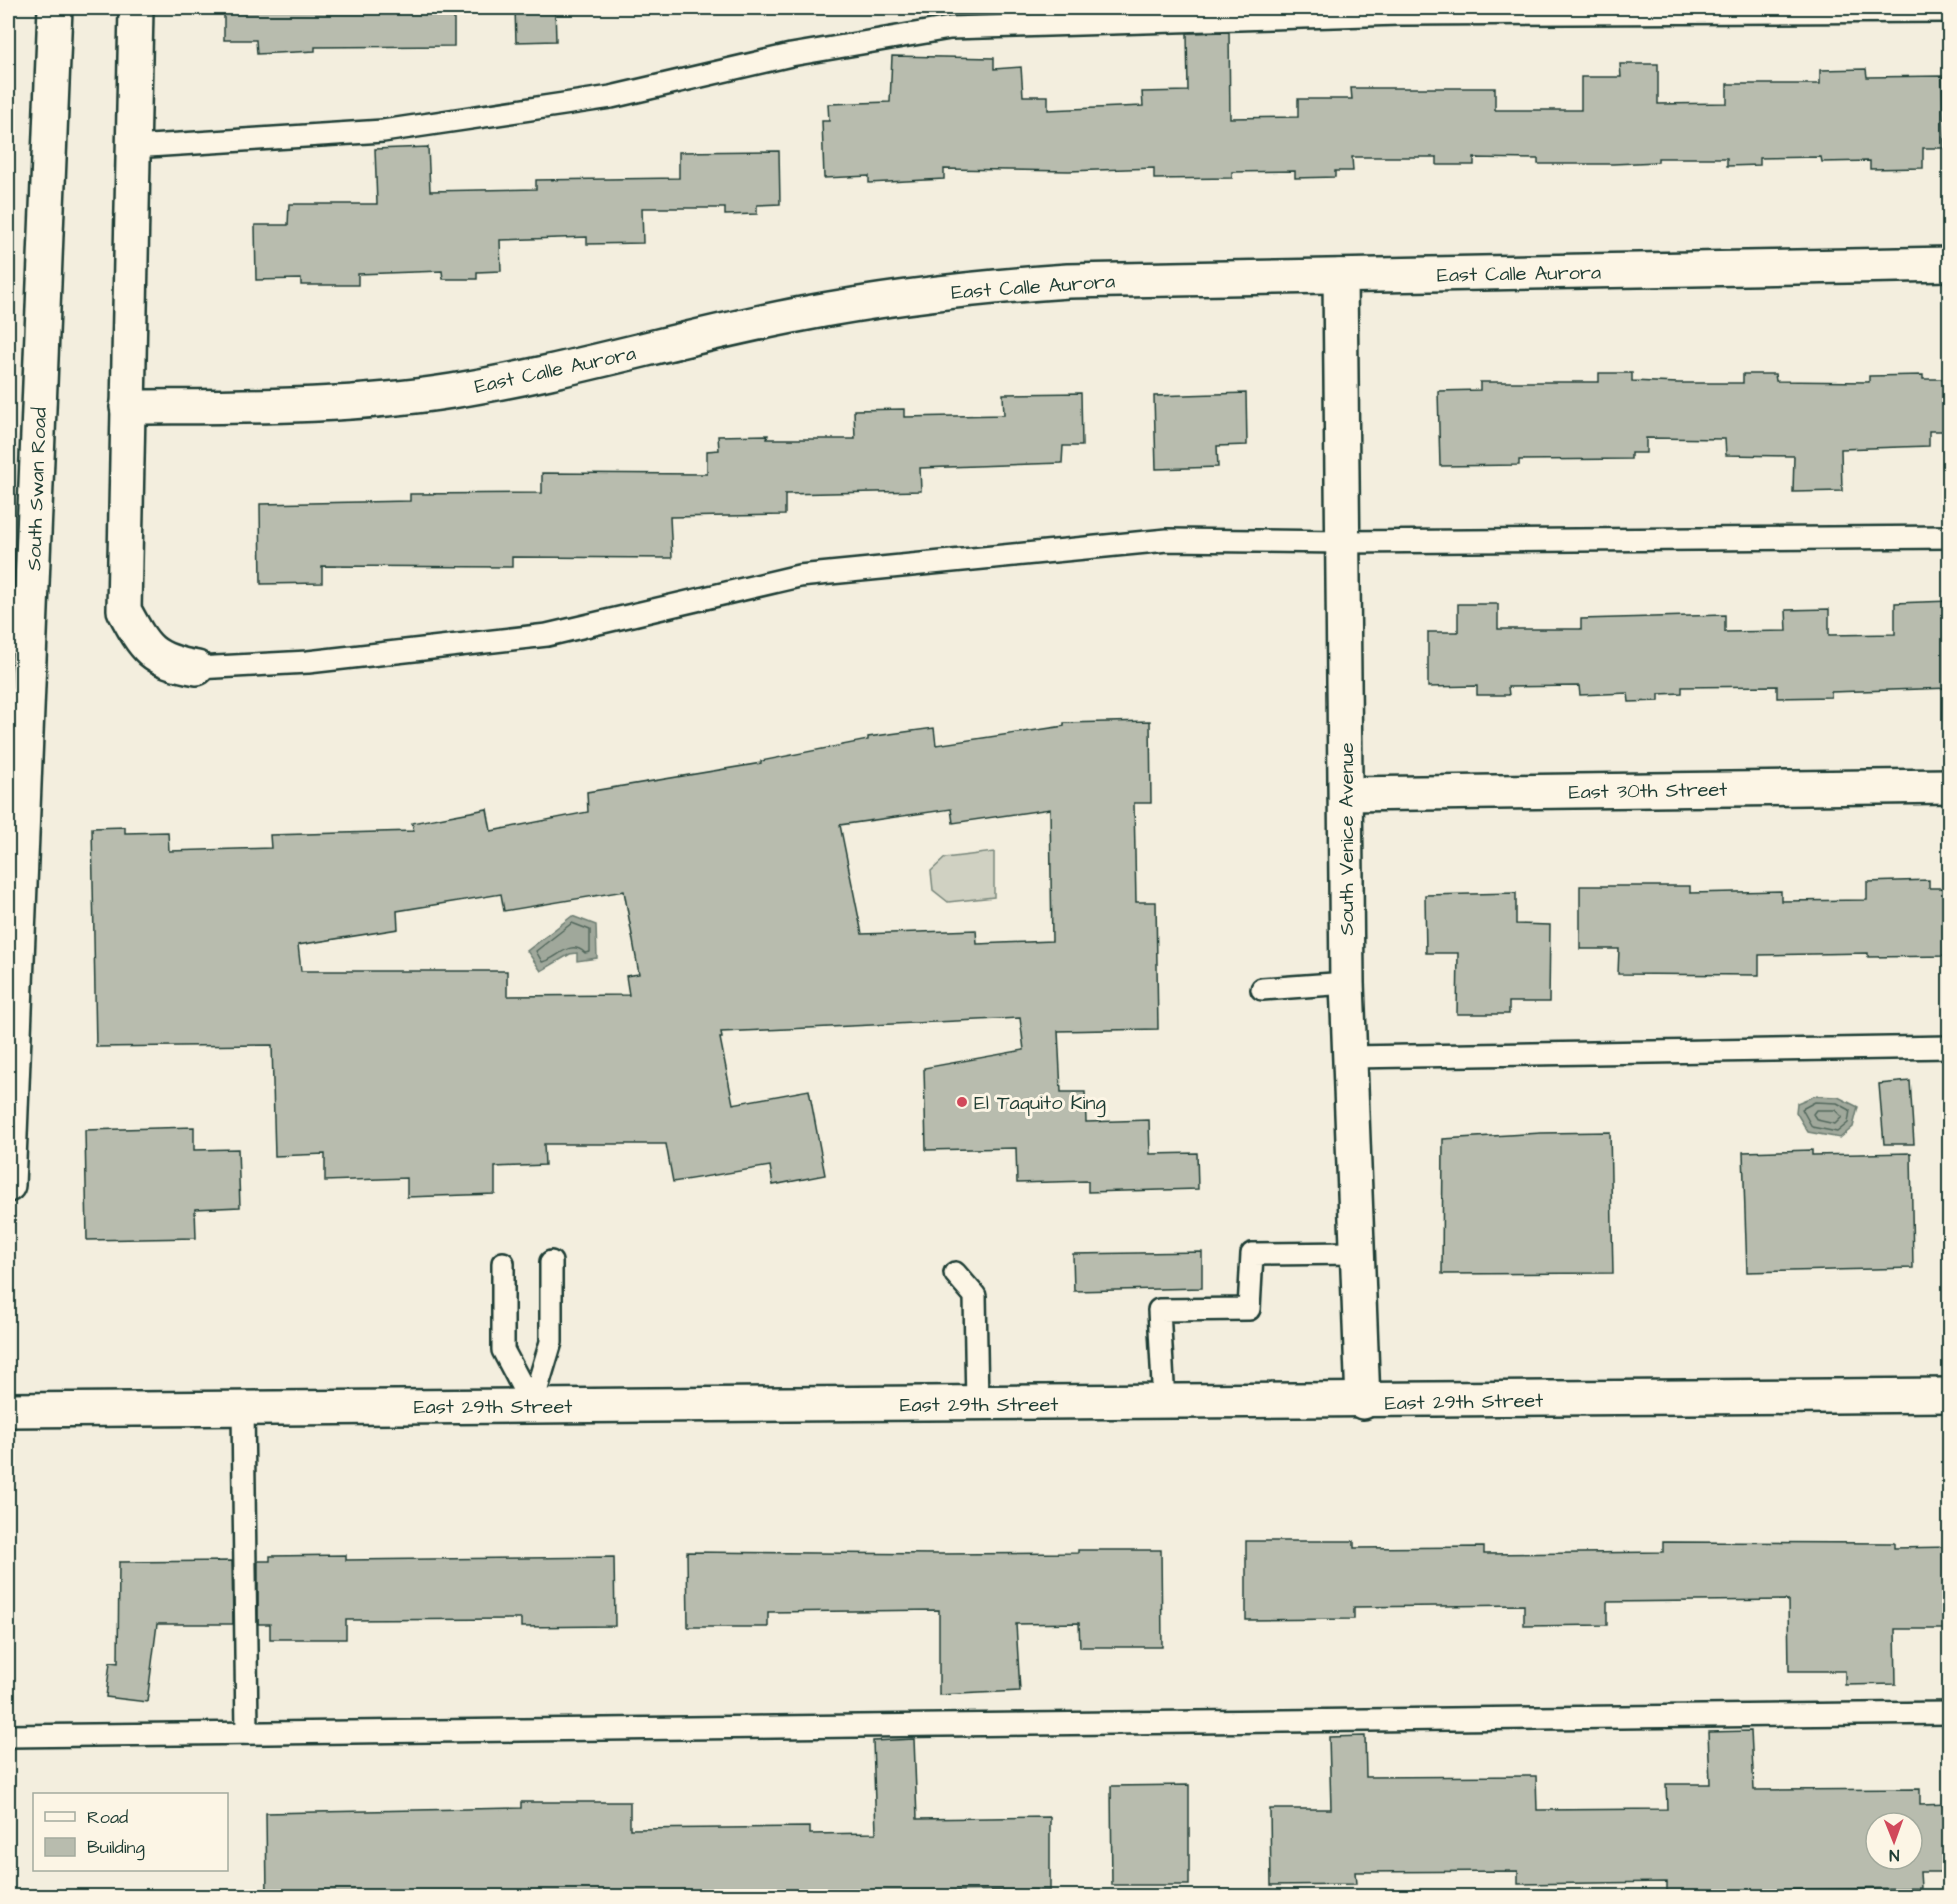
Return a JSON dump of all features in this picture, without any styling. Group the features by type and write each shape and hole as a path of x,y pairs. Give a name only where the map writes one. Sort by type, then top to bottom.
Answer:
{"street":[{"name":"South Swan Road","path":"8,1185 55,8"},
{"path":"136,8 124,610 146,647 170,663 197,668"},
{"name":"East Calle Aurora","path":"127,407 378,401 430,394 550,374 802,314 984,286 1068,281 1950,264"},
{"name":"South Venice Avenue","path":"1340,276 1347,794 1347,983 1363,1402"},
{"name":"East 30th Street","path":"1347,794 1950,786"},
{"name":"East 29th Street","path":"8,1410 532,1405 1363,1402 1950,1395"}],"lane":[{"path":"133,147 405,128 611,98 791,55 950,28 1399,14 1950,11"},
{"path":"197,668 308,662 547,635 799,576 1167,540 1343,542 1950,537"},
{"path":"1263,989 1347,983"},
{"path":"1350,1057 1950,1047"},
{"path":"1164,1403 1159,1310 1249,1309 1252,1254 1357,1253"},
{"path":"532,1405 551,1342 552,1262"},
{"path":"503,1263 502,1350 532,1405"},
{"path":"955,1273 975,1296 977,1404"},
{"path":"243,1408 247,1733"},
{"path":"8,1736 1950,1713"}],"shaded area":[{"path":"994,852 994,897 948,902 933,890 931,871 945,858"}],"water":[{"path":"572,916 596,925 597,958 577,961 577,953 570,954 541,971 527,951"},
{"path":"1814,1096 1838,1097 1858,1107 1853,1127 1840,1138 1808,1132 1796,1112 1797,1103"}],"building":[{"path":"224,8 454,8 454,46 315,47 315,51 257,54 256,40 224,40"},
{"path":"515,8 555,8 556,41 516,42"},
{"path":"1229,32 1230,118 1298,117 1298,99 1352,99 1351,88 1495,88 1495,110 1581,110 1581,77 1621,77 1620,64 1658,64 1658,104 1727,103 1727,84 1820,84 1820,70 1866,69 1867,77 1942,76 1944,148 1923,148 1923,168 1870,169 1870,161 1822,162 1821,157 1760,158 1760,165 1727,166 1727,158 1658,158 1658,162 1613,164 1538,164 1538,159 1474,158 1474,165 1437,165 1437,157 1352,157 1353,171 1335,171 1335,177 1295,178 1295,171 1232,172 1232,178 1154,179 1154,168 1069,171 944,169 944,179 869,183 869,176 824,178 822,121 829,121 828,104 890,102 892,56 994,58 994,69 1021,67 1023,96 1048,96 1048,110 1143,106 1142,92 1188,91 1187,33"},
{"path":"428,147 430,191 536,189 536,180 679,178 679,152 779,151 780,204 757,205 757,214 725,215 725,208 642,208 643,243 587,244 587,237 500,240 501,271 477,272 477,279 443,279 442,271 358,274 358,285 301,285 301,279 256,280 255,225 288,225 289,204 377,204 375,149"},
{"path":"1599,373 1632,373 1632,381 1678,383 1743,383 1743,374 1775,374 1776,381 1869,382 1869,376 1923,375 1923,379 1950,379 1950,431 1929,431 1929,446 1841,449 1842,491 1793,492 1794,456 1726,455 1725,439 1646,438 1646,453 1631,453 1631,459 1519,460 1519,465 1440,466 1438,391 1480,390 1480,382 1599,382"},
{"path":"1081,393 1082,446 1063,446 1062,463 920,468 921,491 785,494 785,515 670,517 672,558 512,557 512,567 322,566 322,583 261,584 260,504 410,501 410,494 542,493 542,473 707,474 707,451 719,450 718,436 768,435 767,439 855,439 854,410 904,409 904,417 1004,415 1003,394"},
{"path":"1246,393 1247,445 1217,446 1218,467 1156,469 1154,396"},
{"path":"1950,601 1950,688 1831,692 1831,697 1777,698 1777,686 1682,687 1682,693 1659,694 1659,701 1629,702 1628,693 1580,695 1579,686 1508,687 1509,695 1477,695 1477,686 1428,687 1428,632 1458,632 1458,604 1498,604 1498,629 1581,629 1581,619 1725,615 1725,632 1787,631 1786,610 1829,609 1829,635 1895,634 1895,603"},
{"path":"1150,721 1151,803 1134,803 1136,902 1156,902 1158,1029 1058,1031 1061,1092 1085,1092 1086,1122 1149,1120 1150,1154 1197,1153 1198,1189 1088,1192 1088,1181 1017,1183 1016,1148 926,1150 924,1068 1024,1050 1020,1018 721,1032 722,1038 720,1038 733,1104 809,1090 825,1175 773,1185 770,1166 673,1182 666,1144 544,1144 545,1165 495,1167 495,1194 407,1197 407,1178 325,1181 325,1154 275,1156 272,1045 96,1047 92,828 125,827 125,833 168,832 169,851 271,848 270,835 414,831 412,823 487,809 491,831 588,812 587,792 761,763 761,761 868,740 868,737 934,728 936,745 1064,726 1064,723","holes":["951,809 953,823 1050,809 1052,941 977,944 976,930 862,934 840,825","624,891 639,974 626,976 629,995 507,996 507,971 301,971 298,945 398,929 397,911 501,894 504,911"]},
{"path":"1929,880 1929,888 1950,888 1950,956 1868,957 1868,953 1759,955 1759,975 1618,974 1619,949 1580,949 1580,886 1690,886 1690,893 1781,891 1781,901 1867,900 1867,882"},
{"path":"1516,893 1516,924 1550,925 1549,1002 1509,1002 1509,1014 1457,1014 1458,953 1426,953 1425,895"},
{"path":"1910,1081 1914,1144 1884,1144 1879,1084"},
{"path":"194,1127 194,1150 238,1149 240,1207 195,1209 196,1238 87,1240 85,1130"},
{"path":"1610,1132 1613,1273 1442,1274 1443,1139 1541,1133"},
{"path":"1812,1150 1812,1155 1911,1153 1913,1268 1747,1272 1743,1152"},
{"path":"1202,1252 1202,1288 1074,1291 1073,1254"},
{"path":"1246,1541 1354,1541 1354,1548 1484,1547 1484,1554 1663,1552 1663,1542 1894,1543 1894,1548 1950,1547 1950,1629 1895,1629 1896,1684 1845,1685 1845,1671 1789,1671 1788,1600 1607,1602 1607,1625 1524,1626 1524,1605 1354,1607 1354,1619 1246,1620"},
{"path":"1078,1550 1161,1550 1162,1647 1080,1647 1079,1623 1016,1624 1020,1691 939,1695 939,1610 768,1612 768,1627 688,1627 687,1552 938,1554 1078,1553"},
{"path":"346,1555 346,1560 614,1557 615,1626 521,1627 521,1619 346,1620 346,1639 270,1639 270,1624 258,1624 258,1561 270,1561 270,1556"},
{"path":"232,1561 233,1624 157,1624 147,1702 106,1697 110,1662 118,1663 119,1562"},
{"path":"1751,1731 1754,1790 1920,1789 1920,1805 1950,1804 1950,1872 1920,1872 1921,1888 1755,1890 1755,1894 1667,1894 1667,1882 1518,1884 1518,1871 1355,1872 1356,1884 1271,1885 1270,1809 1331,1809 1329,1737 1365,1736 1366,1777 1536,1776 1537,1810 1667,1809 1666,1784 1710,1784 1708,1732"},
{"path":"914,1739 917,1819 1050,1817 1050,1890 906,1891 906,1896 267,1896 266,1813 521,1808 521,1802 630,1802 630,1829 810,1827 810,1834 876,1833 873,1741"},
{"path":"1189,1785 1189,1885 1112,1885 1111,1786"}],"place":[{"name":"El Taquito King","path":"962,1102"}]}
